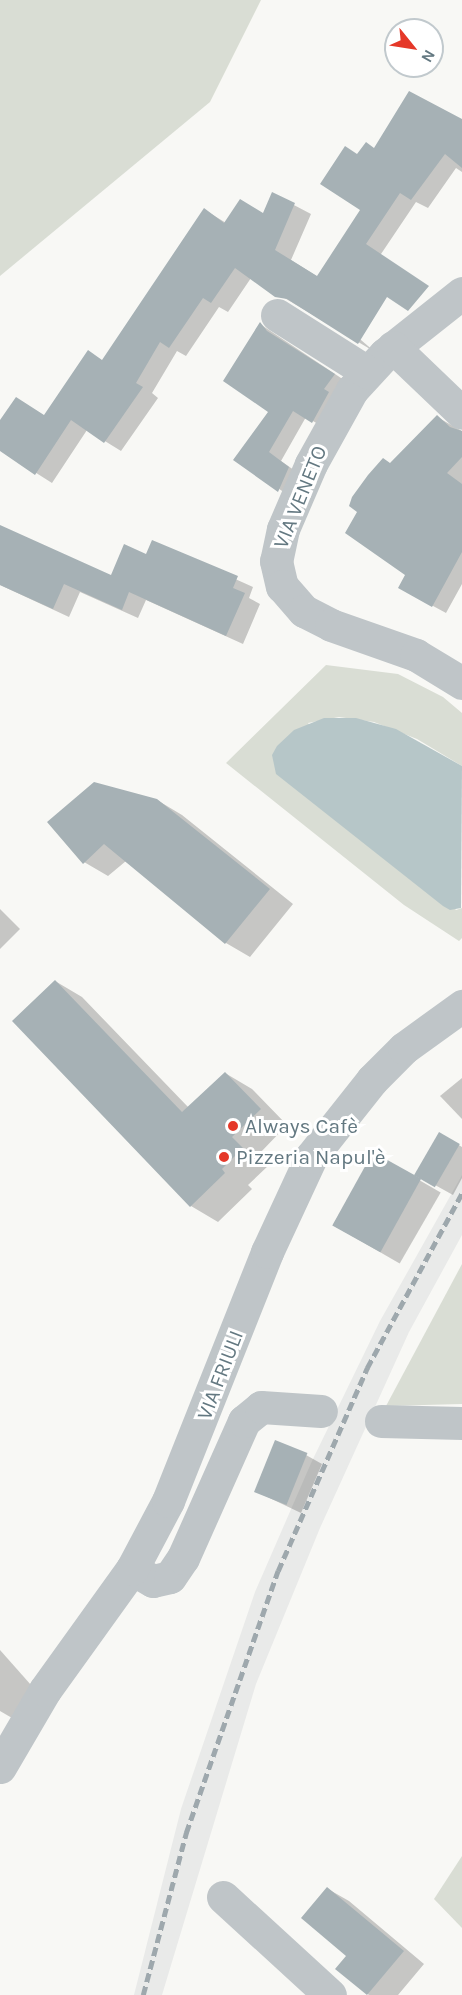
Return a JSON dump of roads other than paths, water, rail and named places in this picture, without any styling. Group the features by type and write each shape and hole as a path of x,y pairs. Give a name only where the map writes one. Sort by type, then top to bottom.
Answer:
{"street":[{"name":"VIA VENETO","path":"462,293 393,347 367,372 330,425 283,529 276,553 279,578 291,600 311,615 416,655 462,683"},
{"path":"276,315 367,372"},
{"path":"393,347 462,413"},
{"name":"VIA FRIULI","path":"0,1767 45,1690 132,1569 198,1431 267,1252 311,1156 338,1117 404,1048 462,1006"},
{"path":"132,1569 153,1581 170,1577 183,1558 244,1421 261,1407 321,1411"},
{"path":"381,1421 462,1423"},
{"path":"223,1897 330,1995"}],"railway":[{"path":"143,1995 186,1833 278,1571 367,1368 462,1193"}],"place":[{"name":"Always Cafè","path":"233,1126"},
{"name":"Pizzeria Napul'è","path":"224,1157"}]}
